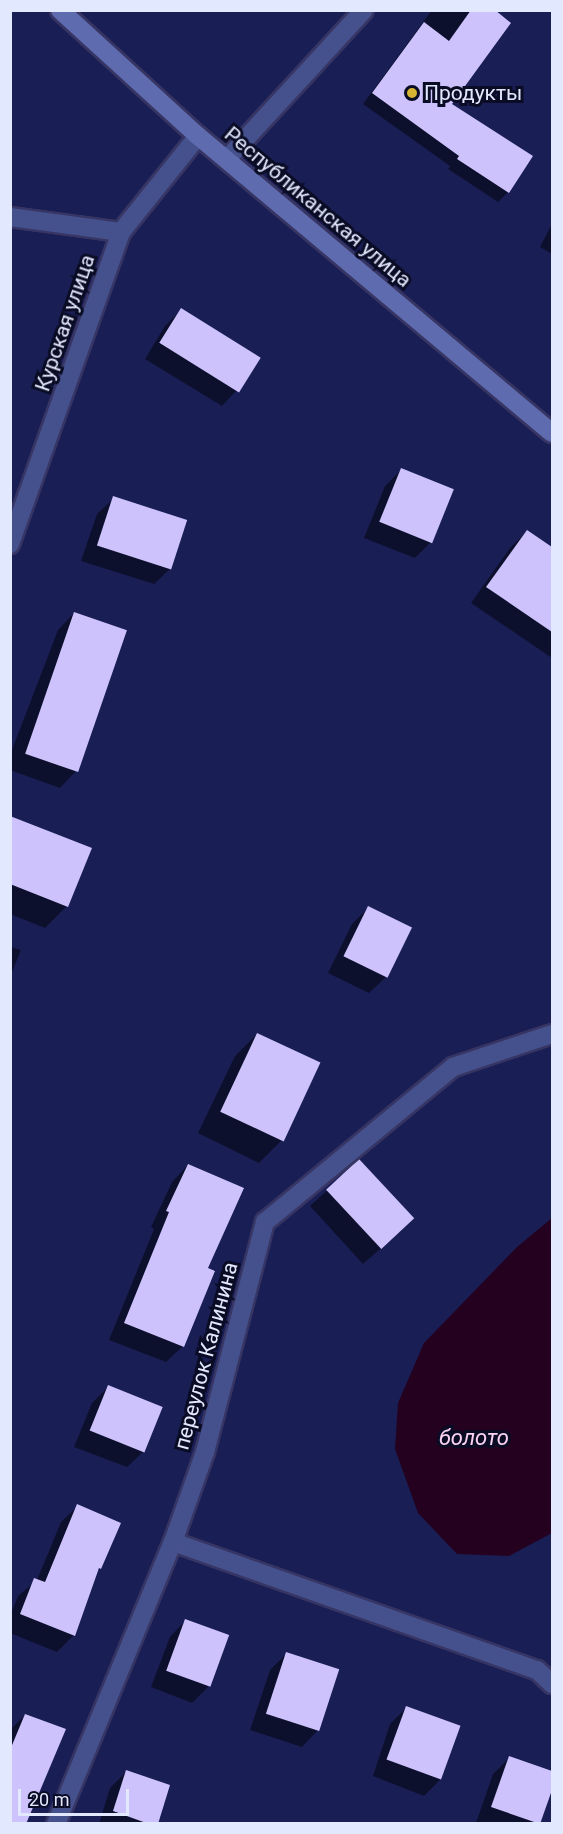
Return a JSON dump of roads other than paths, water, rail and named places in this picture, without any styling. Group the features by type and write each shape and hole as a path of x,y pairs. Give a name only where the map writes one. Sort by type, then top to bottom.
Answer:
{"street":[{"name":"Республиканская улица","path":"60,10 198,136 552,433"},
{"path":"227,159 364,10"},
{"name":"Курская улица","path":"10,544 121,232 198,136"},
{"path":"10,216 121,232"},
{"name":"переулок Калинина","path":"56,1824 173,1542 205,1452 265,1222 453,1067 552,1034"},
{"path":"173,1542 537,1670 552,1684"}],"water":[{"name":"болото","path":"552,1218 552,1533 509,1556 457,1554 418,1513 395,1449 398,1403 424,1343 517,1247"}],"place":[{"name":"Продукты","path":"412,93"}]}
